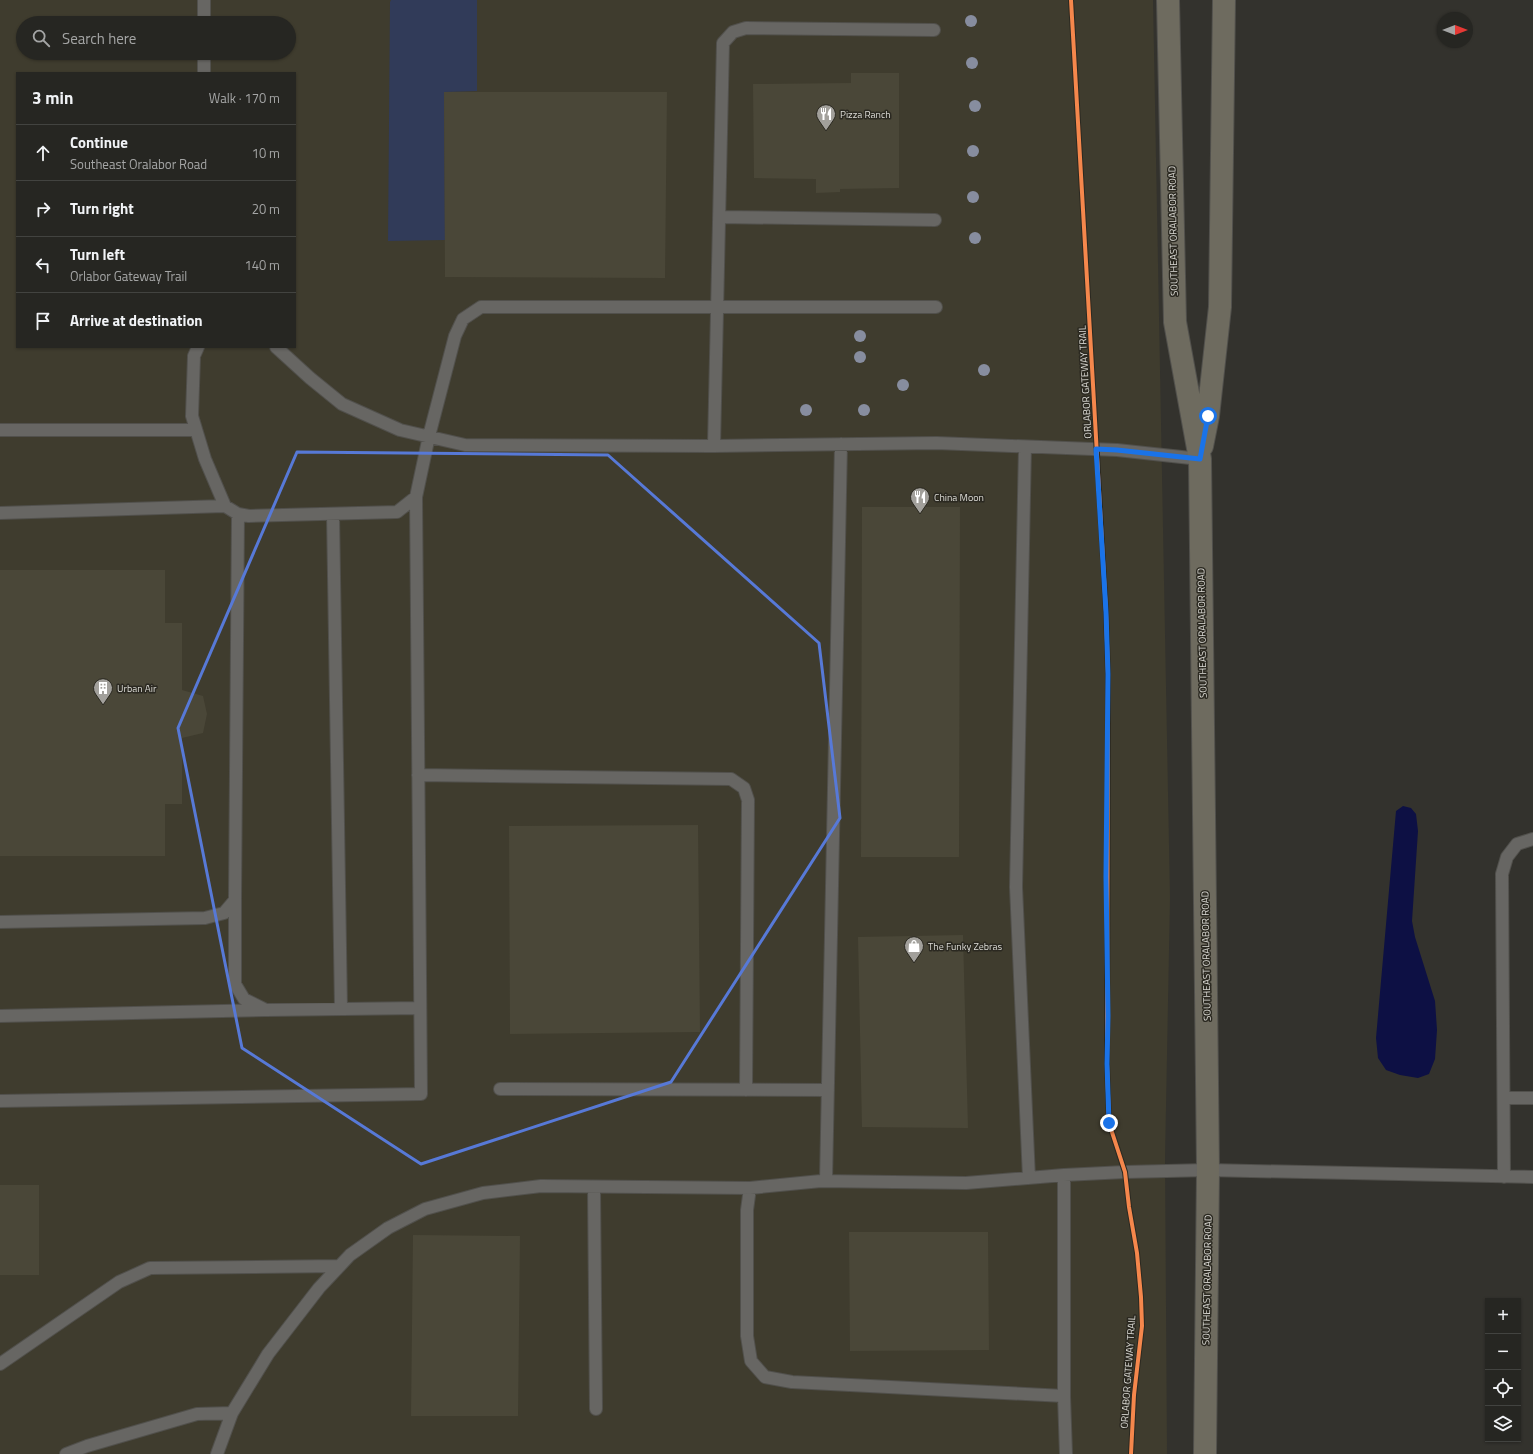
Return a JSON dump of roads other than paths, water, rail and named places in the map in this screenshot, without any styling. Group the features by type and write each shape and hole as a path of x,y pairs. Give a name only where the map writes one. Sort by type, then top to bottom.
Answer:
{"main road":[{"name":"SOUTHEAST ORALABOR ROAD","path":"1168,0 1175,322 1200,459 1208,1170 1206,1454"},
{"name":"SOUTHEAST ORALABOR ROAD","path":"1200,459 1208,416 1220,308 1224,0"}],"lane":[{"path":"204,0 204,16"},
{"path":"714,446 722,43 733,32 746,28 934,30"},
{"path":"204,60 204,72"},
{"path":"719,217 935,220"},
{"path":"0,1101 421,1094 416,497 429,436 455,336 463,319 481,307 936,308"},
{"path":"198,348 194,356 192,416 205,459 225,506"},
{"path":"277,348 310,378 342,404 400,430 465,445 714,446 936,444 1117,450 1200,459"},
{"path":"0,430 196,430"},
{"path":"826,1181 841,444"},
{"path":"1025,447 1016,887 1029,1178"},
{"path":"0,513 225,506 238,514 249,516 397,512 416,497"},
{"path":"238,514 236,984 244,999 266,1010"},
{"path":"333,514 341,1009"},
{"path":"418,775 731,779 744,788 748,800 746,1090"},
{"path":"1504,1177 1502,874 1507,857 1517,844 1533,839"},
{"path":"0,922 205,918 224,913 236,900"},
{"path":"0,1016 420,1008"},
{"path":"500,1089 828,1090"},
{"path":"1504,1098 1533,1098"},
{"path":"217,1454 232,1413 268,1354 319,1288 350,1255 388,1228 425,1209 483,1193 540,1186 750,1188 826,1181 966,1183 1064,1175 1208,1170 1533,1177"},
{"path":"1064,1175 1064,1396 1066,1454"},
{"path":"594,1187 596,1408"},
{"path":"750,1188 748,1210 748,1336 751,1361 765,1377 792,1382 1064,1396"},
{"path":"0,1364 119,1282 150,1268 339,1266"},
{"path":"66,1454 87,1446 197,1414 232,1413"}],"place":[{"name":"Pizza Ranch","path":"826,131"},
{"name":"China Moon","path":"920,514"},
{"name":"Urban Air","path":"103,705"},
{"name":"The Funky Zebras","path":"914,963"}]}
